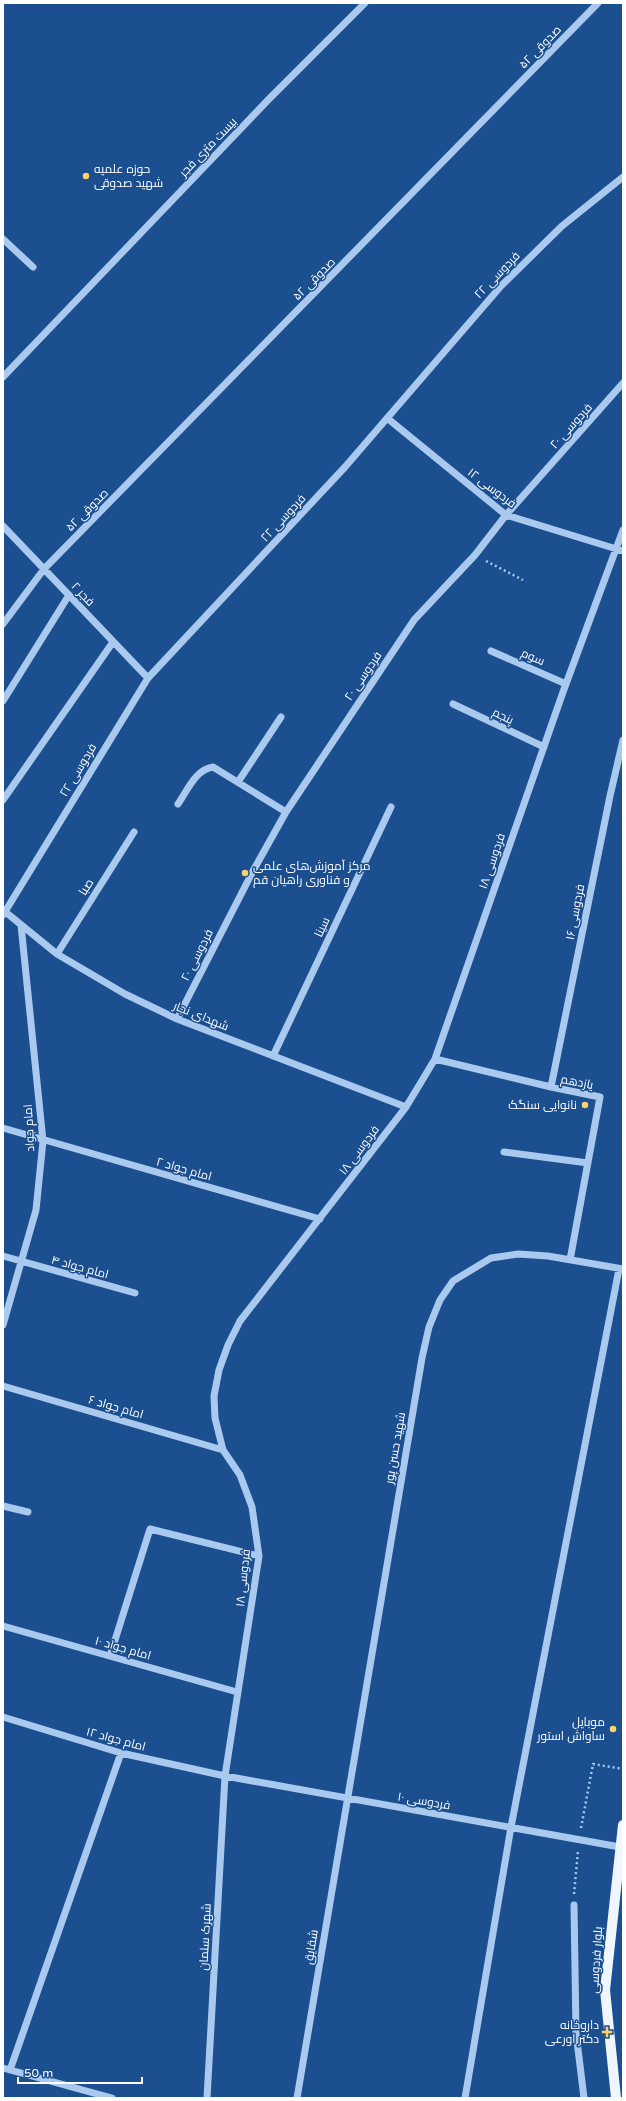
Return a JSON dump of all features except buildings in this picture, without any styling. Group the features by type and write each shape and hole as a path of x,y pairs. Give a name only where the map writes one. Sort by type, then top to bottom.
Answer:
{"main road":[{"name":"بلوار فردوسی","path":"616,2098 605,1990 623,1825"}],"street":[{"name":"بیست متری فجر","path":"3,377 268,100 365,3"},
{"name":"صدوقی ۵۲","path":"3,624 44,569 598,3"},
{"name":"فردوسی ۲۲","path":"4,912 148,678 345,468 501,286 562,226 623,177"},
{"path":"3,239 33,266"},
{"name":"فردوسی ۲۰","path":"177,1019 257,863 286,812 414,620 474,555 506,515 623,384"},
{"name":"فردوسی ۱۲","path":"387,418 506,515 623,551"},
{"name":"فجر ۲","path":"3,526 148,678"},
{"name":"فردوسی ۱۸","path":"226,1776 237,1692 254,1596 258,1556 252,1507 240,1475 223,1450 215,1418 214,1396 219,1370 228,1345 240,1322 406,1107 435,1059 566,684 615,548 623,530"},
{"path":"3,701 69,595"},
{"path":"3,800 113,642"},
{"name":"سوم","path":"491,651 566,684"},
{"name":"پنجم","path":"453,704 544,747"},
{"path":"238,782 281,717"},
{"name":"فردوسی ۱۶","path":"551,1088 608,804 623,740"},
{"path":"178,804 200,772 206,768 213,767 286,812"},
{"name":"سینا","path":"273,1056 391,807"},
{"name":"صبا","path":"58,954 134,832"},
{"name":"شهدای نجار","path":"4,912 58,954 125,994 177,1019 406,1107"},
{"name":"امام جواد","path":"3,1325 36,1210 43,1141 21,925"},
{"name":"یازدهم","path":"435,1059 551,1088 600,1098 570,1260"},
{"name":"امام جواد ۲","path":"3,1128 43,1141 320,1219"},
{"path":"504,1152 588,1164"},
{"name":"شهید حسن پور","path":"347,1800 422,1358 429,1327 440,1300 453,1281 491,1258 518,1254 570,1260 621,1269"},
{"name":"امام جواد ۴","path":"3,1256 135,1293"},
{"path":"465,2098 511,1827 621,1269"},
{"name":"امام جواد ۶","path":"3,1386 223,1450"},
{"path":"3,1506 28,1512"},
{"path":"110,1656 150,1528 258,1556"},
{"name":"امام جواد ۱۰","path":"3,1626 237,1692"},
{"name":"امام جواد ۱۲","path":"3,1717 121,1753 226,1776"},
{"path":"112,2098 7,2069 121,1753"},
{"name":"فردوسی ۱۰","path":"226,1776 347,1800 511,1827 620,1847"},
{"name":"شهرک سلمان","path":"207,2098 226,1776"},
{"name":"شقایق","path":"297,2098 347,1800"},
{"path":"574,1905 576,2033 584,2098"}],"path":[{"path":"474,555 522,580"},
{"path":"574,1905 579,1839 593,1764 623,1769"}],"place":[{"name":"حوزه علمیه شهید صدوقی","path":"86,176"},
{"name":"مرکز آموزش‌های علمی و فناوری راهیان قم","path":"245,873"},
{"name":"نانوایی سنگک","path":"585,1105"},
{"name":"موبایل ساواش استور","path":"613,1729"},
{"name":"داروخانه دکتر اورعی","path":"607,2032"}]}
